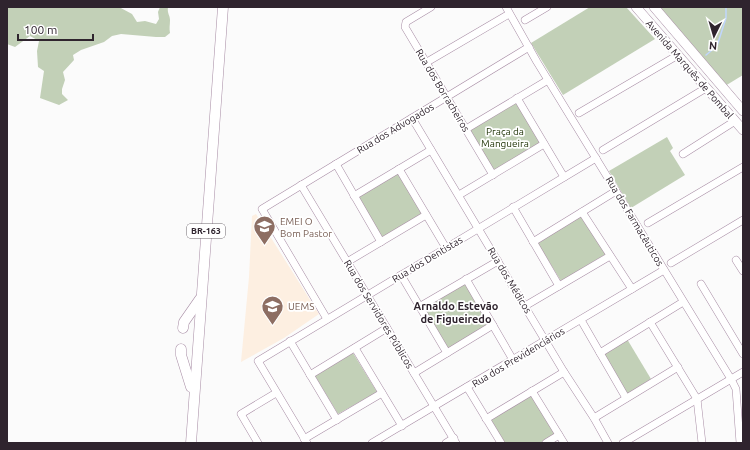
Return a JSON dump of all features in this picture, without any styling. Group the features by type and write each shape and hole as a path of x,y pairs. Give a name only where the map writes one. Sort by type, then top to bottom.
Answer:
{"highway":[{"name":"BR-163","path":"190,443 224,7"},
{"path":"182,328 184,322 201,299"},
{"path":"181,349 181,355 191,382 194,407"}],"main road":[{"name":"Avenida Marquês de Pombal","path":"636,7 743,130"},
{"name":"Avenida Marquês de Pombal","path":"654,7 743,111"},
{"path":"719,101 730,95"}],"street":[{"name":"Rua dos Borracheiros","path":"431,7 406,22 404,27 493,175"},
{"path":"525,20 547,7"},
{"path":"426,62 507,10"},
{"name":"Rua dos Farmacêuticos","path":"507,10 548,80 731,379 736,389 740,443"},
{"name":"Rua dos Advogados","path":"327,319 262,210 529,47"},
{"path":"579,113 678,55"},
{"path":"466,129 548,80"},
{"path":"603,150 706,88"},
{"path":"517,98 564,177"},
{"name":"Rua dos Médicos","path":"412,118 608,443"},
{"path":"683,154 735,121"},
{"path":"459,196 544,144"},
{"path":"354,196 431,150"},
{"name":"Rua dos Dentistas","path":"276,392 258,361 596,158"},
{"path":"336,164 381,242"},
{"path":"648,223 743,166"},
{"path":"399,169 446,248"},
{"name":"Rua dos Servidores Públicos","path":"301,185 455,441"},
{"path":"533,242 616,191"},
{"path":"513,207 559,286"},
{"path":"582,212 632,289"},
{"path":"347,262 426,215"},
{"path":"671,263 743,220"},
{"path":"525,306 610,256"},
{"path":"736,260 743,271"},
{"path":"419,307 498,261"},
{"name":"Rua dos Previdenciários","path":"372,443 664,270"},
{"path":"401,275 447,353"},
{"path":"466,279 513,360"},
{"path":"700,284 743,354"},
{"path":"600,353 683,302"},
{"path":"581,320 626,398"},
{"path":"650,322 697,399 702,443"},
{"path":"414,372 493,325"},
{"path":"310,375 387,328"},
{"path":"290,341 337,420"},
{"path":"355,348 402,426"},
{"path":"594,418 678,367"},
{"path":"486,419 564,372"},
{"path":"623,443 743,372"},
{"path":"731,379 743,378"},
{"path":"467,387 501,443"},
{"path":"532,391 564,443"},
{"path":"258,443 241,414 276,392 306,441 337,420 382,393"},
{"path":"546,443 559,435"},
{"path":"446,443 455,441"}],"shaded area":[{"name":"UEMS","path":"256,214 319,314 284,338 241,362 249,277 252,216"}],"green space":[{"path":"7,7 119,7 132,14 137,22 145,21 156,24 159,19 158,12 160,7 168,7 170,33 165,37 121,34 112,36 104,42 81,50 73,55 74,60 63,72 65,80 62,94 68,100 59,105 40,98 44,71 38,67 37,51 39,41 30,36 15,47 7,44"},
{"path":"590,7 626,7 655,39 563,95 531,43"},
{"path":"657,7 743,7 743,75 725,86"},
{"name":"Praça da Mangueira","path":"516,102 540,143 494,171 470,130"},
{"path":"667,137 673,148 670,151 685,175 631,208 609,171"},
{"path":"398,173 423,214 382,238 358,197"},
{"path":"582,215 606,254 561,281 537,242"},
{"path":"465,282 489,325 448,349 423,308"},
{"path":"627,339 651,379 627,394 604,354"},
{"path":"353,353 377,392 338,414 315,376"},
{"path":"531,395 555,434 540,443 505,443 491,420"}],"waterway":[{"path":"706,55 717,46 726,18 726,7"}],"place":[{"name":"EMEI O Bom Pastor","path":"264,246"},
{"name":"UEMS","path":"273,326"}],"district":[{"name":"Arnaldo Estevão de Figueiredo","path":"456,312"}]}
